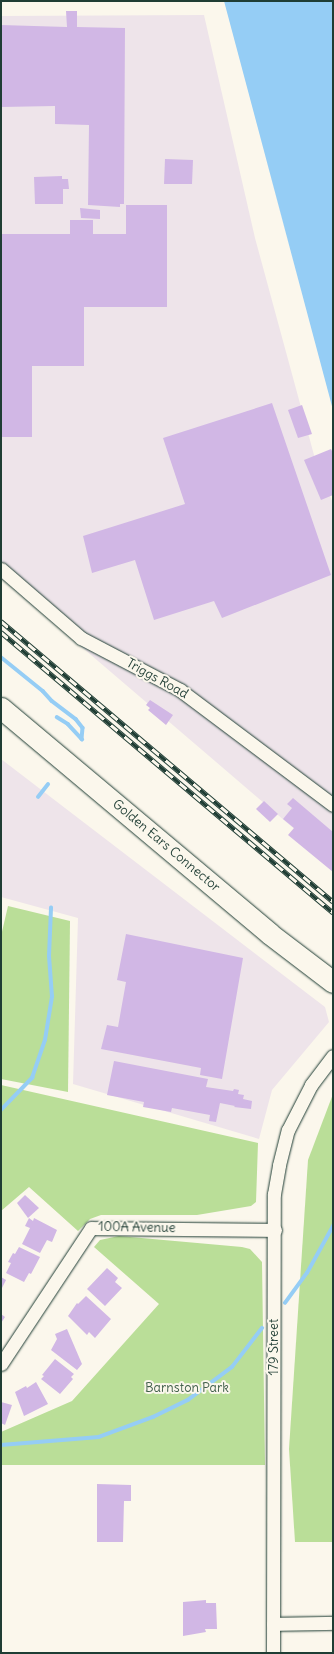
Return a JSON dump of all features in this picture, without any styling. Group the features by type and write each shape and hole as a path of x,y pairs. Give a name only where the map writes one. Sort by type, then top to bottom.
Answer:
{"main road":[{"name":"Golden Ears Connector","path":"1,708 270,934 333,982"}],"street":[{"name":"Triggs Road","path":"1,569 81,638 180,690 333,805"},
{"name":"179 Street","path":"273,1653 274,1194 279,1165 288,1130 311,1085 333,1056"},
{"name":"100A Avenue","path":"1,1364 91,1228 275,1230"},
{"path":"273,1624 333,1623"}],"shaded area":[{"path":"204,15 255,238 317,466 333,503 333,862 1,578 1,16"},
{"path":"1,759 325,1007 329,1022 272,1090 259,1139 73,1084 78,918 1,897"}],"green space":[{"path":"8,906 70,921 68,1092 1,1079 1,936"},
{"path":"1,1085 258,1143 256,1202 251,1206 197,1215 101,1215 90,1219 78,1231 29,1187 1,1211"},
{"path":"333,1094 333,1542 295,1542 289,1449 308,1160"},
{"name":"Barnston Park","path":"119,1236 242,1247 250,1249 262,1262 265,1465 1,1465 1,1432 72,1401 159,1304 94,1247 100,1240"}],"water":[{"path":"224,1 333,1 333,410"}],"building":[{"path":"66,11 77,11 77,27 125,28 124,204 120,204 120,207 88,205 89,125 55,124 55,106 1,107 1,25 67,27"},
{"path":"165,159 193,160 192,184 164,184"},
{"path":"62,176 62,179 68,179 69,189 63,189 63,204 35,204 34,177"},
{"path":"126,205 167,205 167,307 84,307 84,366 32,366 32,437 1,437 1,234 70,234 70,220 93,220 93,234 126,234"},
{"path":"80,208 100,210 100,219 81,218"},
{"path":"272,403 331,575 222,618 214,601 154,620 135,560 92,573 83,536 185,504 163,438"},
{"path":"302,405 312,434 298,438 288,410"},
{"path":"331,449 333,453 333,495 321,500 304,460"},
{"path":"150,700 173,715 166,725 148,710 150,708 146,705"},
{"path":"293,798 333,832 333,872 288,835 294,828 283,819 292,808 287,804"},
{"path":"264,801 278,814 270,822 256,809"},
{"path":"126,934 243,958 222,1079 200,1075 201,1068 101,1049 107,1025 118,1027 126,982 117,980"},
{"path":"114,1061 208,1079 206,1087 233,1091 234,1089 239,1090 238,1094 244,1095 243,1099 252,1101 251,1109 234,1107 235,1106 220,1103 216,1122 209,1121 210,1115 172,1108 171,1112 143,1107 144,1102 107,1095"},
{"path":"25,1195 39,1208 28,1218 17,1203"},
{"path":"29,1218 33,1221 34,1218 57,1230 52,1242 47,1240 40,1253 22,1244 30,1228 25,1226"},
{"path":"19,1247 40,1257 31,1274 29,1273 24,1282 6,1273 11,1263 8,1262 13,1253 15,1254"},
{"path":"107,1268 118,1278 115,1282 122,1288 105,1306 87,1289"},
{"path":"1,1277 6,1280 1,1290"},
{"path":"86,1296 111,1319 95,1338 89,1332 87,1335 68,1316 77,1303 78,1304"},
{"path":"1,1314 5,1317 1,1323"},
{"path":"67,1329 82,1364 77,1370 51,1350 57,1339 55,1334"},
{"path":"55,1359 74,1374 71,1377 73,1379 60,1394 41,1379 44,1376 42,1375"},
{"path":"36,1382 48,1404 24,1416 15,1392 26,1386 27,1388"},
{"path":"1,1402 12,1405 5,1425 1,1423"},
{"path":"97,1484 131,1485 131,1501 124,1501 123,1542 97,1542"},
{"path":"206,1600 206,1603 216,1603 217,1629 205,1629 206,1632 183,1636 183,1602"}],"waterway":[{"path":"1,657 43,691 52,701 76,719 83,728 82,739"},
{"path":"57,717 68,724 82,739"},
{"path":"38,797 48,784"},
{"path":"1,1110 32,1078 45,1040 52,997 49,956 51,908"},
{"path":"285,1303 307,1273 333,1226"},
{"path":"1,1445 99,1437 153,1417 188,1400 232,1367 262,1328"}],"railway":[{"path":"1,621 333,902"},
{"path":"1,632 333,913"}]}
